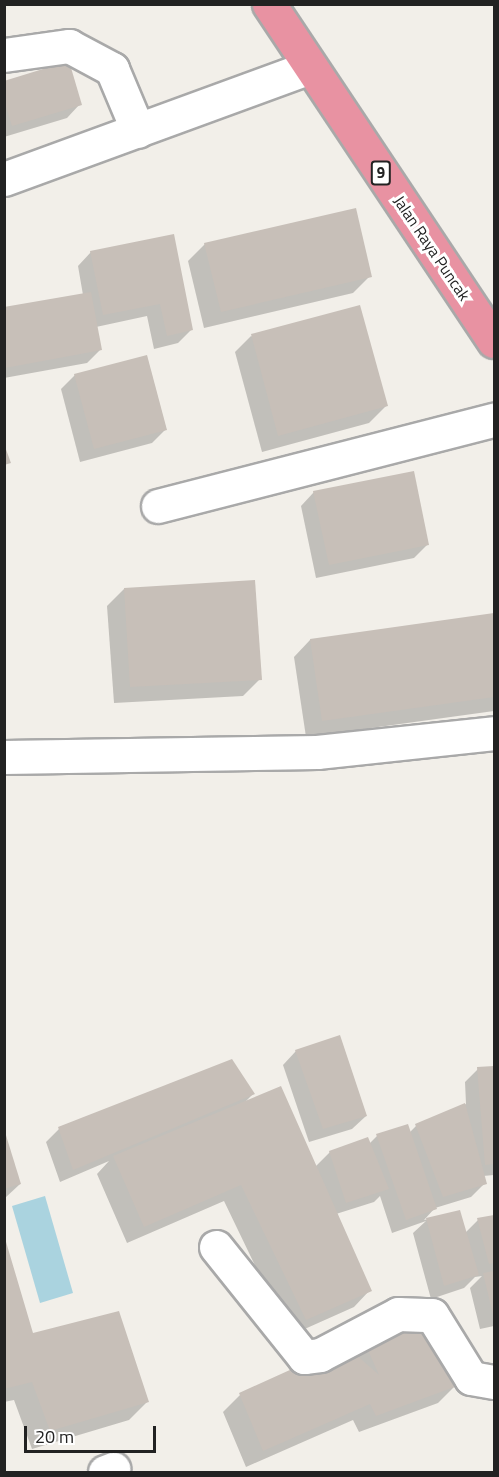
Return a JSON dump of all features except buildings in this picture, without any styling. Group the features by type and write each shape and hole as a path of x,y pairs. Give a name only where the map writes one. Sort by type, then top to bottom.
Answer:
{"highway":[{"name":"Jalan Raya Puncak","path":"269,4 495,342"}],"street":[{"path":"4,55 69,46 112,69 138,130"},
{"path":"4,179 310,67"},
{"path":"158,506 495,420"},
{"path":"4,757 317,752 495,733"},
{"path":"216,1247 304,1357 320,1355 398,1314 432,1315 471,1378 495,1382"}],"water":[{"path":"45,1196 73,1293 40,1303 12,1206"}]}
